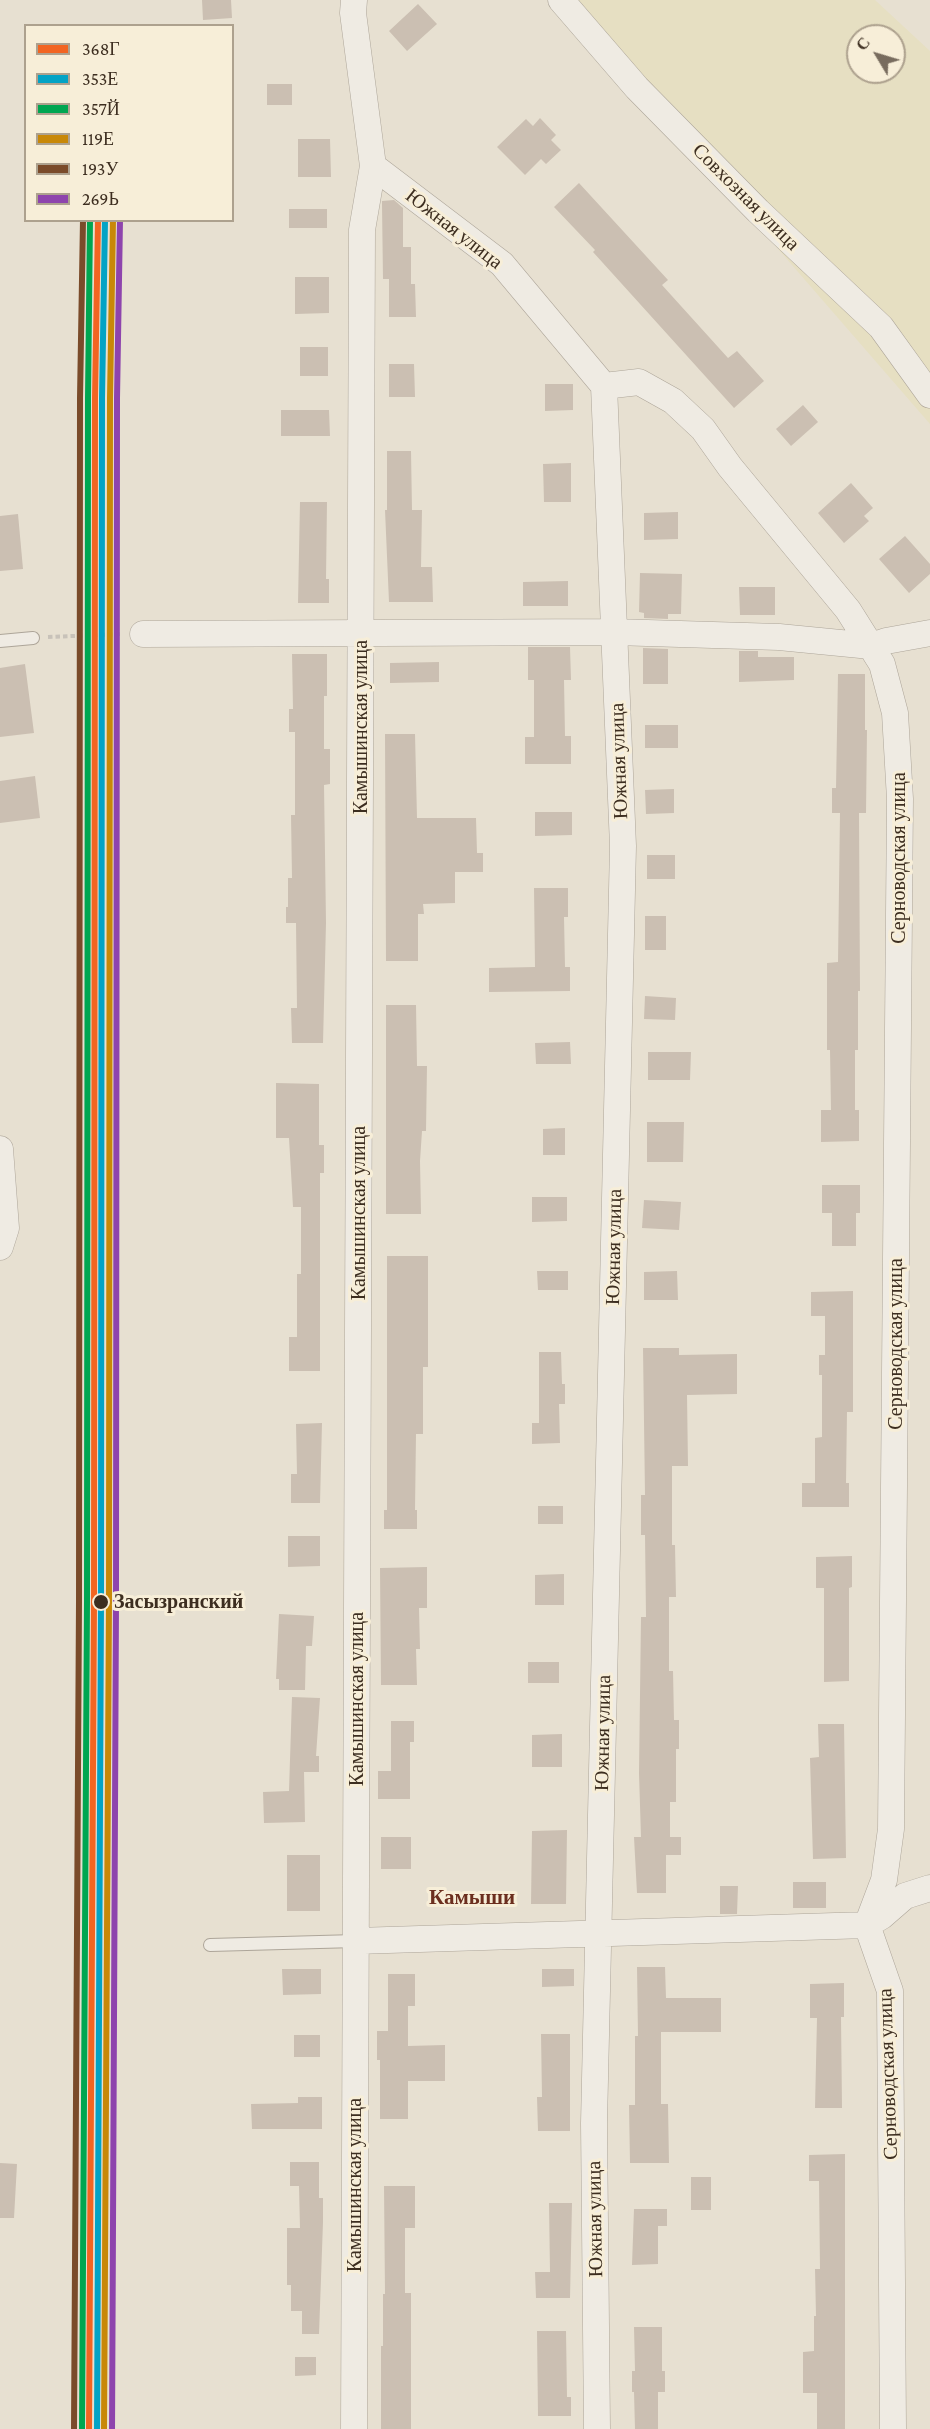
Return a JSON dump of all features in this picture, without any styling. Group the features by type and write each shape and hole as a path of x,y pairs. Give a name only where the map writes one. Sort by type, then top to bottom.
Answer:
{"street":[{"name":"Камышинская улица","path":"354,0 353,13 373,166 362,230 354,2429"},
{"name":"Совхозная улица","path":"561,0 637,88 758,211 881,327 930,395"},
{"name":"Южная улица","path":"373,166 502,264 604,386 623,846 594,2123 597,2429"},
{"name":"Серноводская улица","path":"604,386 639,381 673,401 703,429 730,467 848,610 882,664 895,713 900,800 891,1829 884,1880 867,1925 890,1991 893,2429"},
{"path":"143,634 614,632 779,637 871,646 930,633"},
{"path":"0,1149 6,1228 0,1247"},
{"path":"356,1941 867,1925 882,1916 905,1896 930,1888"}],"lane":[{"path":"0,641 33,638"},
{"path":"210,1945 356,1941"}],"path":[{"path":"33,638 143,634"}],"shaded area":[{"path":"562,0 875,0 901,24 846,24 846,84 906,84 906,29 930,51 930,424"}],"building":[{"path":"202,0 231,0 232,18 203,20"},
{"path":"418,4 437,24 407,51 389,31"},
{"path":"267,84 292,84 292,105 267,105"},
{"path":"540,118 556,135 551,140 561,150 546,164 541,159 525,175 497,147 526,119 533,126"},
{"path":"298,139 330,139 331,177 298,177"},
{"path":"579,183 668,280 662,285 728,358 737,351 764,381 734,408 593,252 595,250 554,207"},
{"path":"394,200 403,208 403,247 411,247 411,284 415,284 416,317 389,317 389,279 383,279 382,201"},
{"path":"289,209 327,209 327,228 289,228"},
{"path":"295,277 329,277 329,313 295,314"},
{"path":"300,347 328,347 328,376 300,376"},
{"path":"389,364 414,364 415,397 389,397"},
{"path":"545,384 573,384 573,410 545,411"},
{"path":"803,405 818,422 791,446 776,429"},
{"path":"281,410 329,410 330,436 281,436"},
{"path":"387,451 411,451 412,510 422,510 421,567 432,567 433,602 389,602 385,510 387,510"},
{"path":"571,463 571,502 544,502 543,464"},
{"path":"851,483 873,508 864,516 869,521 844,543 818,513"},
{"path":"300,502 327,502 326,579 329,579 329,603 298,603"},
{"path":"678,512 678,539 644,540 644,513"},
{"path":"18,514 23,569 0,571 0,516"},
{"path":"905,536 930,564 930,574 909,593 879,559"},
{"path":"640,573 682,574 681,614 668,614 668,619 644,618 644,613 639,612"},
{"path":"568,581 568,606 523,606 523,582"},
{"path":"739,587 775,587 775,615 740,615"},
{"path":"528,647 570,647 571,680 564,680 565,736 571,736 571,764 525,764 525,737 534,737 534,680 528,680"},
{"path":"643,648 668,649 668,684 643,684"},
{"path":"739,651 758,651 758,657 794,657 794,680 739,682"},
{"path":"292,654 327,654 324,749 330,749 330,784 324,785 326,923 323,1043 292,1043 291,1008 297,1008 296,923 286,923 286,907 288,907 288,878 292,878 291,815 295,815 295,732 289,732 289,709 293,709"},
{"path":"439,662 439,682 390,683 390,663"},
{"path":"25,664 34,733 0,737 0,668"},
{"path":"838,674 865,674 866,813 859,813 860,991 858,991 858,1050 855,1050 855,1110 859,1110 859,1141 821,1142 821,1110 831,1110 830,1050 827,1050 827,963 838,962 840,813 832,813 832,788 836,788"},
{"path":"645,725 678,725 678,748 645,748"},
{"path":"385,734 415,734 417,818 476,818 477,853 483,853 483,872 455,872 455,903 423,904 424,914 418,914 418,961 386,961"},
{"path":"35,776 40,818 0,823 0,781"},
{"path":"674,789 674,813 646,814 645,790"},
{"path":"535,812 572,812 572,835 535,836"},
{"path":"647,855 675,855 675,879 647,879"},
{"path":"534,888 568,888 568,917 564,917 565,967 570,967 570,991 489,992 489,968 535,967"},
{"path":"645,916 666,916 666,950 645,950"},
{"path":"645,996 676,998 675,1020 644,1019"},
{"path":"386,1005 416,1005 417,1066 427,1066 426,1131 422,1131 420,1161 421,1214 386,1214"},
{"path":"570,1042 571,1064 536,1064 535,1043"},
{"path":"648,1052 691,1052 690,1080 648,1080"},
{"path":"276,1083 319,1084 319,1145 324,1145 324,1173 320,1173 320,1371 289,1371 289,1337 297,1337 297,1274 301,1274 301,1207 293,1207 289,1138 276,1138"},
{"path":"647,1122 684,1122 683,1162 647,1162"},
{"path":"565,1128 565,1155 543,1155 543,1129"},
{"path":"822,1185 860,1185 860,1213 856,1213 856,1246 832,1246 832,1213 822,1213"},
{"path":"532,1197 567,1197 567,1221 532,1222"},
{"path":"644,1200 681,1202 679,1230 642,1228"},
{"path":"387,1256 428,1256 428,1367 423,1367 423,1434 416,1434 417,1529 384,1529 384,1510 387,1510"},
{"path":"537,1271 568,1271 568,1290 538,1290"},
{"path":"677,1271 678,1300 644,1300 644,1272"},
{"path":"853,1291 853,1412 847,1412 846,1483 849,1483 849,1507 802,1507 802,1483 815,1483 815,1438 822,1437 822,1375 819,1375 819,1355 825,1355 825,1316 811,1316 811,1292"},
{"path":"643,1348 679,1348 679,1355 737,1354 737,1394 687,1395 688,1466 672,1466 672,1545 675,1545 676,1597 669,1597 669,1671 673,1671 674,1720 679,1720 679,1749 676,1749 676,1802 670,1802 670,1837 681,1837 681,1855 666,1855 666,1893 637,1893 634,1837 641,1837 639,1773 641,1617 646,1617 645,1535 641,1535 641,1495 645,1495"},
{"path":"539,1352 561,1352 565,1404 559,1404 560,1443 532,1444 532,1423 539,1423"},
{"path":"322,1423 320,1503 291,1503 291,1474 297,1474 296,1424"},
{"path":"538,1506 563,1506 563,1524 538,1524"},
{"path":"288,1536 320,1536 320,1566 288,1567"},
{"path":"852,1556 852,1587 849,1588 849,1681 824,1682 824,1588 816,1588 816,1557"},
{"path":"427,1567 427,1608 419,1608 420,1649 416,1649 417,1685 381,1685 380,1568"},
{"path":"564,1574 564,1605 535,1605 535,1575"},
{"path":"279,1614 314,1616 312,1646 306,1646 305,1690 279,1690 279,1679 276,1679"},
{"path":"528,1662 559,1662 559,1683 528,1683"},
{"path":"292,1697 320,1698 316,1756 319,1756 319,1772 304,1772 305,1822 264,1823 263,1792 289,1791"},
{"path":"391,1721 414,1721 414,1742 410,1742 410,1799 378,1799 378,1771 391,1771"},
{"path":"818,1724 844,1724 846,1858 813,1859 810,1758 819,1757"},
{"path":"562,1734 562,1767 532,1767 532,1735"},
{"path":"567,1830 566,1904 531,1904 532,1831"},
{"path":"381,1837 411,1837 411,1869 381,1869"},
{"path":"287,1855 320,1855 320,1911 287,1911"},
{"path":"793,1882 826,1882 826,1908 793,1908"},
{"path":"720,1886 738,1886 737,1914 720,1914"},
{"path":"637,1967 665,1967 666,1998 721,1998 721,2032 661,2032 661,2104 668,2104 669,2163 630,2163 629,2105 635,2105 635,2036 638,2036"},
{"path":"282,1969 321,1969 321,1994 283,1995"},
{"path":"542,1969 574,1969 574,1986 542,1987"},
{"path":"388,1974 415,1974 415,2006 408,2006 408,2046 445,2045 445,2081 408,2081 408,2119 380,2119 380,2060 377,2060 377,2031 388,2031"},
{"path":"844,1983 844,2017 841,2017 842,2108 815,2108 817,2018 810,2018 810,1984"},
{"path":"541,2034 570,2034 570,2131 538,2131 537,2097 542,2097"},
{"path":"294,2035 320,2035 320,2057 294,2057"},
{"path":"298,2097 322,2097 322,2129 252,2129 251,2104 298,2103"},
{"path":"845,2154 845,2429 817,2429 817,2393 803,2393 803,2352 814,2351 815,2269 820,2269 819,2181 809,2181 809,2155"},
{"path":"290,2162 319,2162 319,2198 323,2198 323,2222 319,2334 302,2334 302,2311 291,2311 291,2285 287,2285 287,2228 300,2228 299,2186 290,2186"},
{"path":"0,2163 17,2164 14,2218 0,2218"},
{"path":"691,2177 711,2177 711,2210 691,2210"},
{"path":"384,2186 415,2186 415,2228 405,2228 405,2293 411,2293 411,2429 381,2429 381,2346 383,2346 383,2294 385,2294"},
{"path":"549,2203 572,2203 570,2298 536,2298 535,2272 550,2272"},
{"path":"634,2209 667,2209 667,2226 658,2226 658,2264 632,2265"},
{"path":"634,2327 662,2327 662,2371 665,2371 665,2392 658,2392 658,2429 635,2429 634,2392 632,2392 632,2371 635,2371"},
{"path":"537,2331 566,2331 567,2397 571,2397 571,2416 538,2416"},
{"path":"295,2357 316,2357 316,2375 295,2376"}],"transit line":[{"name":"193У","path":"74,2429 79,1602 80,398 83,222"},
{"name":"357Й","path":"82,2429 87,1602 90,222"},
{"name":"368Г","path":"89,2429 94,1602 95,398 98,222"},
{"name":"353Е","path":"97,2429 101,1602 102,398 105,222"},
{"name":"119Е","path":"104,2429 109,1602 110,398 113,222"},
{"name":"269Ь","path":"112,2429 116,1602 117,398 120,222"}],"place":[{"name":"Засызранский","path":"101,1602"}],"district":[{"name":"Камыши","path":"472,1898"}]}
